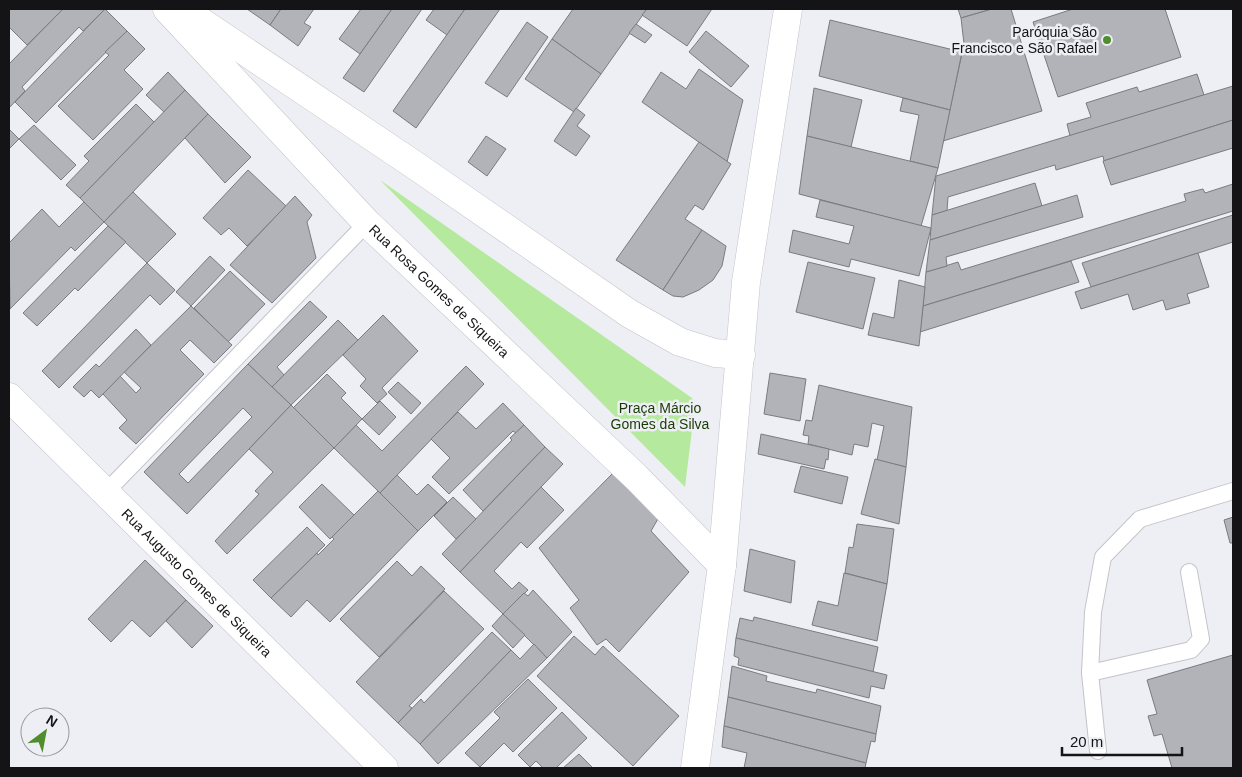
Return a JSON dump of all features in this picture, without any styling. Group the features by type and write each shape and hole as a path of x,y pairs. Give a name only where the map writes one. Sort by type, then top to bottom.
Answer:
{"street":[{"name":"Rua Rosa Gomes de Siqueira","path":"167,9 368,223 636,477 722,565"},
{"path":"182,9 416,166 630,314 680,342 715,353 741,355"},
{"path":"695,768 722,565 746,282 788,9"},
{"name":"Rua Augusto Gomes de Siqueira","path":"9,397 384,768"}],"lane":[{"path":"105,493 368,223"},
{"path":"1098,751 1090,673 1092,612 1103,557 1140,519 1233,491"},
{"path":"1090,673 1191,650 1201,639 1189,572"}],"green space":[{"name":"Praça Márcio Gomes da Silva","path":"380,180 692,398 695,405 685,487"}],"building":[{"path":"9,9 63,9 27,45 9,27"},
{"path":"63,9 105,9 83,31 79,27 22,87 25,91 9,108 9,64"},
{"path":"105,9 127,31 36,123 15,102"},
{"path":"247,9 281,9 270,25"},
{"path":"281,9 314,9 304,23 311,27 298,46 270,25"},
{"path":"361,9 392,9 360,54 339,39"},
{"path":"392,9 422,9 364,92 343,78"},
{"path":"434,9 465,9 447,35 426,20"},
{"path":"465,9 500,9 416,128 393,111"},
{"path":"573,9 647,9 601,74 552,39"},
{"path":"647,9 712,9 687,46 642,15"},
{"path":"958,9 992,9 961,18"},
{"path":"992,9 1011,9 1042,111 943,141 964,44 961,18"},
{"path":"1073,9 1165,9 1181,57 1058,97 1033,22"},
{"path":"830,20 962,52 950,110 819,76"},
{"path":"527,22 548,37 507,97 485,83"},
{"path":"636,24 652,35 645,43 629,33"},
{"path":"127,31 145,49 124,70 143,89 93,140 58,106 109,55 105,52"},
{"path":"706,31 749,66 731,87 689,52"},
{"path":"552,39 601,74 574,112 525,79"},
{"path":"699,69 743,100 727,162 642,102 661,72 686,89"},
{"path":"168,72 185,90 164,112 146,95"},
{"path":"1197,74 1204,95 1070,136 1067,124 1091,117 1086,103 1137,87 1139,92"},
{"path":"1233,86 1233,120 1104,161 1103,156 1056,170 1055,165 948,197 947,211 932,215 936,176"},
{"path":"814,88 862,100 851,147 807,136"},
{"path":"185,90 208,114 104,222 80,198"},
{"path":"903,98 950,110 938,168 910,161 919,115 900,111"},
{"path":"136,104 154,122 80,198 66,185 89,161 84,156"},
{"path":"576,108 585,115 577,126 590,136 576,156 554,141"},
{"path":"208,114 251,157 225,183 185,138"},
{"path":"1233,120 1233,148 1111,185 1103,161"},
{"path":"34,125 76,165 61,180 19,139"},
{"path":"9,129 19,139 9,149"},
{"path":"486,136 506,149 487,176 468,162"},
{"path":"807,136 938,168 921,226 799,194"},
{"path":"699,142 731,164 703,210 695,205 685,219 702,230 663,290 616,260"},
{"path":"248,170 286,206 247,246 229,228 221,235 203,218"},
{"path":"1035,183 1042,206 930,240 932,215"},
{"path":"1233,184 1233,211 923,306 926,272 958,262 961,270 1186,201 1184,194 1203,189 1205,193"},
{"path":"133,192 176,234 147,263 104,222"},
{"path":"1077,195 1083,217 946,257 947,266 926,272 930,240"},
{"path":"295,196 312,215 307,222 316,258 272,303 230,265"},
{"path":"820,200 931,228 919,276 851,259 849,267 789,252 793,230 849,244 854,226 816,217"},
{"path":"84,202 104,222 75,251 71,247 10,309 9,243 42,209 59,227"},
{"path":"1233,215 1233,242 1091,287 1082,263"},
{"path":"108,226 126,242 78,291 75,288 37,326 23,313"},
{"path":"702,230 726,246 722,266 713,280 699,290 683,297 673,296 663,290"},
{"path":"1198,253 1209,287 1187,294 1190,303 1166,310 1163,300 1133,310 1128,294 1081,309 1075,292"},
{"path":"210,256 225,270 191,306 176,292"},
{"path":"1071,261 1079,282 920,332 923,306"},
{"path":"808,262 875,278 863,329 796,312"},
{"path":"147,263 175,290 160,305 150,295 59,388 42,371"},
{"path":"230,271 265,304 228,342 194,308"},
{"path":"899,280 925,287 919,346 868,335 873,313 894,318"},
{"path":"310,301 327,317 277,367 284,375 272,387 248,364"},
{"path":"191,306 232,345 214,363 190,340 180,350 204,374 136,444 119,428 127,420 103,394 120,376 136,393 141,388 124,372"},
{"path":"383,315 418,351 382,388 387,394 377,403 360,386 366,379 343,355"},
{"path":"338,320 358,340 291,405 272,387"},
{"path":"136,329 151,345 99,398 91,390 84,397 73,387 96,364 99,367"},
{"path":"248,364 291,405 187,514 144,472","holes":["243,408 252,417 188,483 179,474"]},
{"path":"466,366 484,384 380,493 334,448 356,425 382,451"},
{"path":"770,373 806,379 800,421 764,414"},
{"path":"327,374 346,393 341,398 362,419 334,448 293,408"},
{"path":"398,382 421,403 411,414 388,392"},
{"path":"819,385 912,407 906,467 877,460 884,426 872,423 868,447 854,444 852,455 808,444 809,436 803,435 806,420 812,421"},
{"path":"380,401 396,417 379,435 362,419"},
{"path":"503,403 524,425 516,433 513,431 449,494 432,477 450,458 431,439 458,412 476,429"},
{"path":"291,405 334,448 227,554 215,541 259,494 255,491 273,472 249,449"},
{"path":"524,425 545,447 483,511 463,490 512,440 510,438"},
{"path":"761,434 829,449 828,460 826,459 824,469 758,454"},
{"path":"545,447 563,464 460,572 442,554"},
{"path":"875,459 906,467 899,524 861,514"},
{"path":"801,466 848,477 842,504 794,492"},
{"path":"614,472 659,517 651,531 689,572 619,652 606,639 597,645 570,608 579,600 539,548"},
{"path":"397,475 417,495 428,484 447,502 418,531 380,493"},
{"path":"322,484 354,515 330,539 299,507"},
{"path":"541,487 564,510 527,548 521,542 494,571 512,589 519,582 528,590 503,614 460,572"},
{"path":"378,491 418,531 330,622 307,600 291,617 271,598 334,539 332,537"},
{"path":"453,497 476,519 456,539 434,516"},
{"path":"1233,517 1233,543 1230,543 1224,520"},
{"path":"857,524 894,529 887,584 845,573 849,547 853,548"},
{"path":"307,527 325,545 271,598 253,580"},
{"path":"750,549 795,561 791,603 744,591"},
{"path":"145,560 186,600 150,637 132,620 111,642 88,619"},
{"path":"397,561 412,576 421,566 445,589 379,657 340,619"},
{"path":"844,573 887,584 877,641 812,625 818,601 838,606"},
{"path":"533,590 572,632 547,658 503,614 524,593 528,596"},
{"path":"444,591 484,629 409,706 412,708 398,723 356,682"},
{"path":"186,600 213,626 192,648 166,621"},
{"path":"503,614 525,635 513,648 492,626"},
{"path":"754,617 878,647 873,672 736,638 740,618 753,621"},
{"path":"492,632 511,650 420,744 398,723 421,699 424,703"},
{"path":"574,636 595,655 603,646 679,716 633,766 537,676"},
{"path":"736,638 887,675 884,689 871,686 869,698 738,665 739,658 734,656"},
{"path":"534,644 547,658 438,764 420,744 511,650 520,659"},
{"path":"1233,655 1233,768 1172,768 1162,734 1154,736 1148,716 1157,714 1147,680"},
{"path":"732,666 767,676 766,681 816,693 817,689 881,706 876,734 728,697"},
{"path":"528,679 557,708 513,752 504,743 480,767 465,753 500,718 494,712"},
{"path":"728,697 876,734 875,742 871,741 866,763 724,726"},
{"path":"562,712 587,738 556,768 543,768 536,761 530,767 518,755"},
{"path":"724,726 866,763 865,768 744,768 747,753 722,747"},
{"path":"579,754 593,768 563,768"}],"place":[{"name":"Paróquia São Francisco e São Rafael","path":"1107,40"}]}
